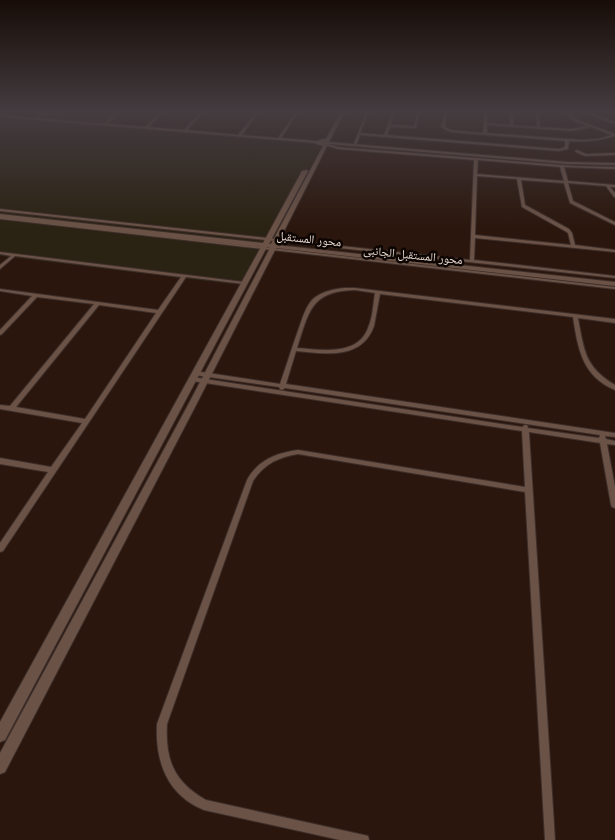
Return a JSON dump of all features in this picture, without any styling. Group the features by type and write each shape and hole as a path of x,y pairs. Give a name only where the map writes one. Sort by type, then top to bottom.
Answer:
{"street":[{"path":"0,767 206,378 270,244 319,150"},
{"path":"367,150 562,166 615,168"},
{"path":"401,150 472,158 615,164"},
{"path":"576,151 585,155 615,154"},
{"path":"472,158 475,175 472,261"},
{"path":"562,166 568,198 572,203 615,224"},
{"path":"475,175 615,186"},
{"path":"519,179 522,204 525,208 567,230 573,246"},
{"path":"608,186 615,196"},
{"name":"محور المستقبل","path":"0,214 615,279"},
{"path":"473,236 615,251"},
{"path":"0,735 244,283 270,244"},
{"name":"محور المستقبل","path":"270,244 615,286"},
{"name":"محور المستقبل الجانبى","path":"270,244 472,261 615,279"},
{"path":"0,253 244,283"},
{"path":"0,268 14,255"},
{"path":"0,549 184,276"},
{"path":"0,290 160,312"},
{"path":"281,389 309,307 317,299 329,293 344,290 378,292 615,321"},
{"path":"295,349 332,352 350,348 360,343 367,336 371,328 378,292"},
{"path":"0,332 36,295"},
{"path":"12,409 98,303"},
{"path":"575,316 584,362 598,377 615,388"},
{"path":"194,376 614,439 615,451"},
{"path":"0,407 86,421"},
{"path":"525,426 550,840"},
{"path":"602,437 615,505"},
{"path":"364,840 204,805 190,797 171,778 163,757 161,741 162,724 250,480 258,469 269,460 283,454 298,452 529,490"},
{"path":"0,461 53,470"}],"shaded area":[{"path":"0,150 319,150 247,286 0,256"}]}
